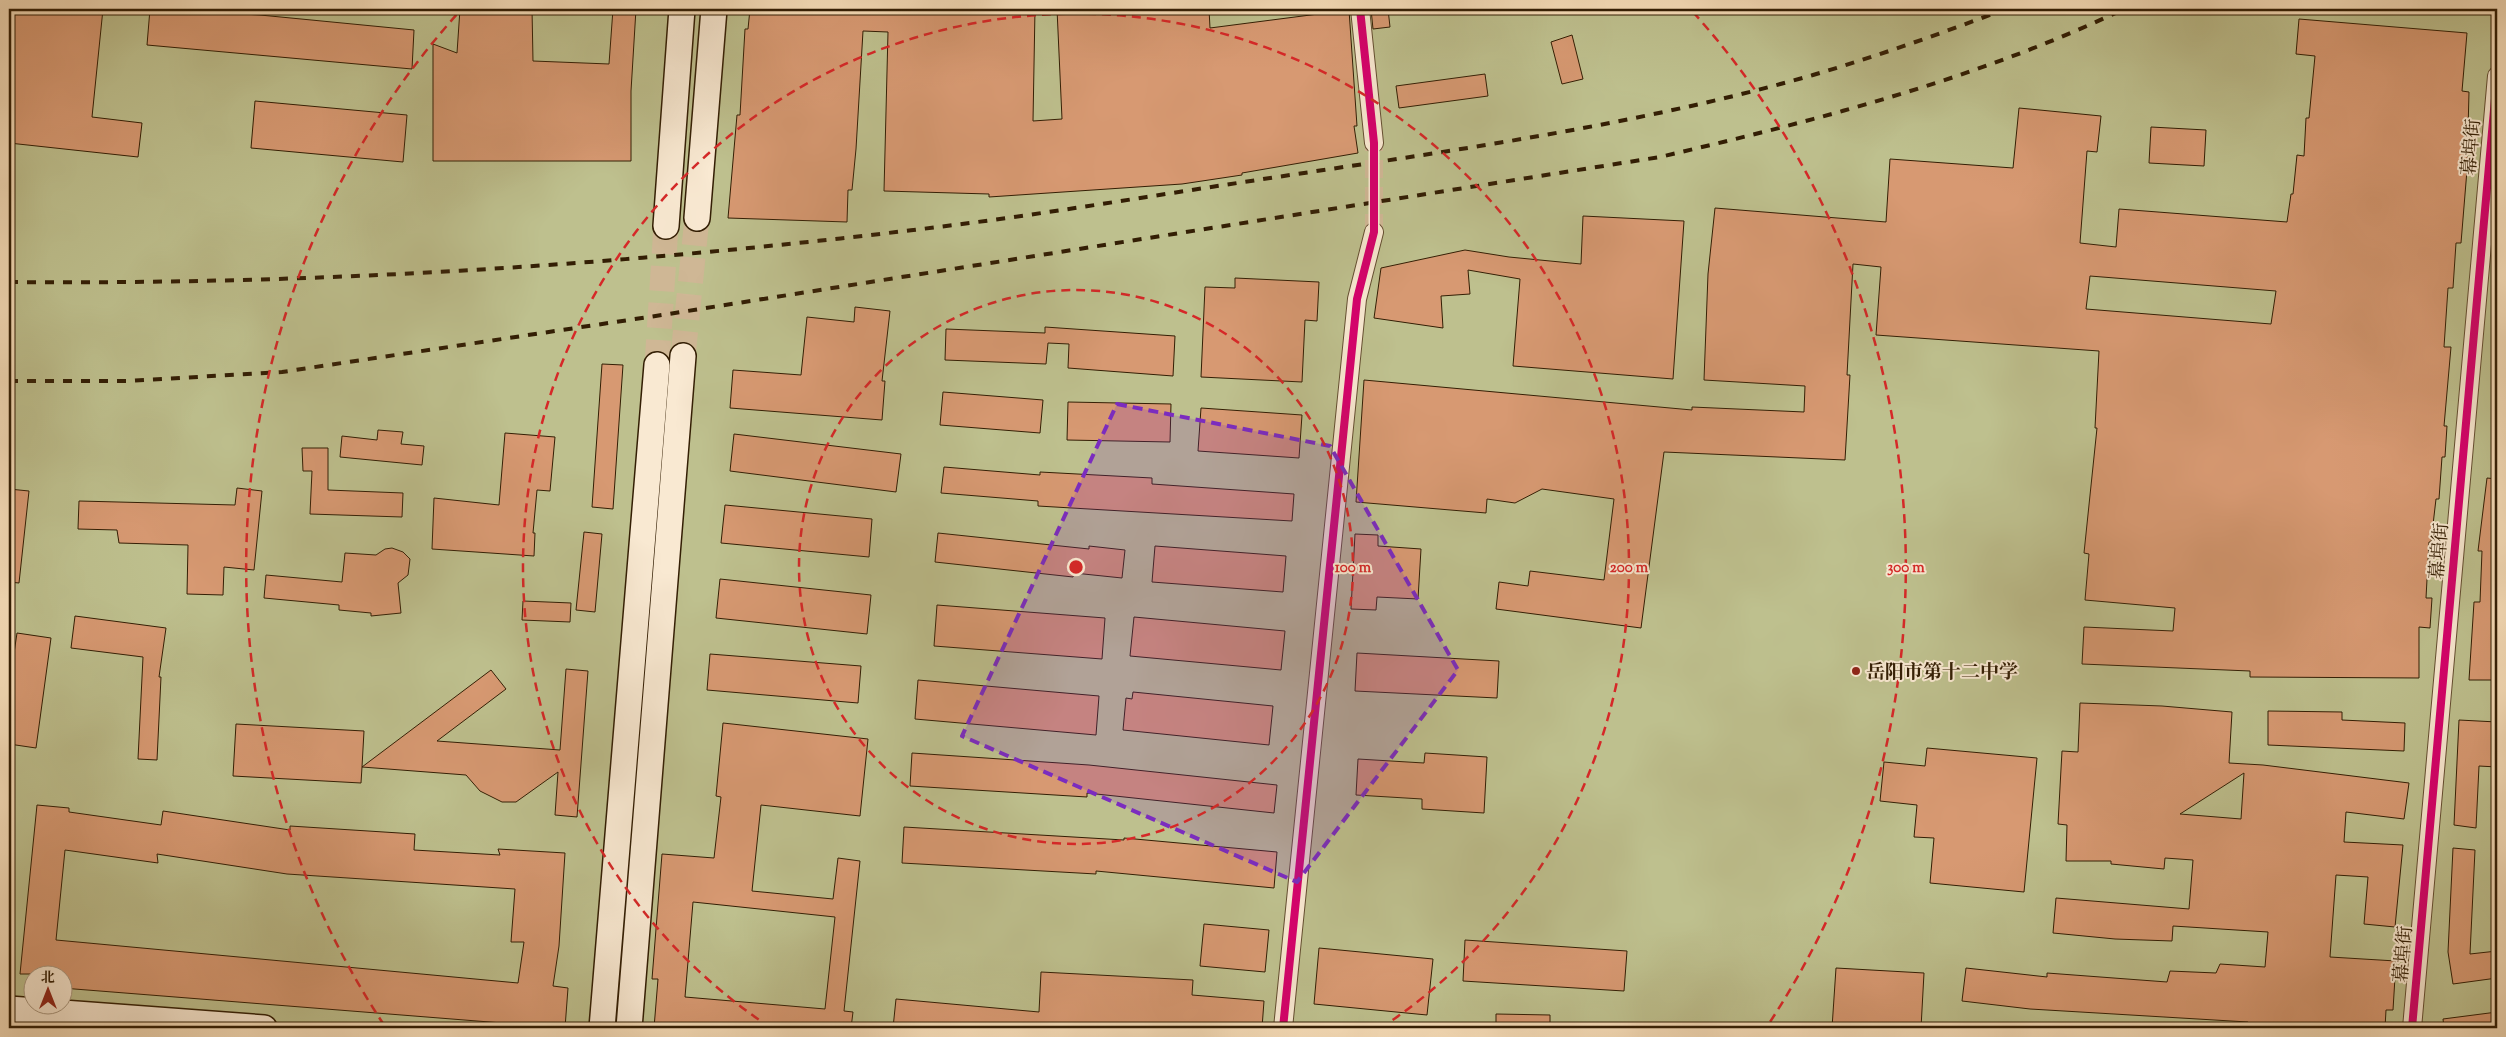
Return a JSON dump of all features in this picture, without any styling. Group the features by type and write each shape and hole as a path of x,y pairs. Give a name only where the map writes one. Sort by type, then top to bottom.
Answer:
{"main road":[{"path":"666,226 682,9"},
{"path":"697,218 714,9"},
{"path":"629,1028 683,356"},
{"path":"602,1028 656,364"},
{"path":"9,1009 264,1028"}],"street":[{"path":"1360,9 1374,143"},
{"name":"幕埠街","path":"2412,1028 2497,76"},
{"path":"1283,1028 1357,300 1374,232"}],"highlighted area":[{"path":"1117,404 1330,446 1458,670 1297,882 962,736"}],"green space":[{"path":"9,9 2497,9 2497,1028 9,1028"}],"building":[{"path":"9,9 103,9 92,117 142,123 138,157 9,143"},
{"path":"150,9 260,15 414,30 412,69 147,45"},
{"path":"460,9 532,9 533,61 609,64 613,9 636,9 631,91 631,161 433,161 433,44 457,53"},
{"path":"750,9 1035,9 1033,121 1062,119 1057,9 1209,9 1210,28 1349,10 1357,126 1354,126 1358,153 1242,173 1242,175 1182,184 989,197 989,194 884,191 888,32 863,31 856,149 852,190 848,190 847,222 728,218 737,115 740,115 745,29 748,29"},
{"path":"1371,9 1388,9 1390,27 1373,29"},
{"path":"2299,19 2467,33 2462,91 2469,92 2467,170 2461,243 2456,243 2453,288 2448,288 2444,347 2451,347 2444,426 2447,426 2445,457 2442,457 2439,499 2436,499 2431,542 2429,542 2426,598 2432,598 2430,628 2419,627 2419,678 2250,677 2250,671 2082,664 2084,627 2173,631 2175,608 2085,600 2089,554 2084,553 2097,428 2095,428 2099,351 1876,335 1881,267 1853,264 1847,375 1850,375 1845,460 1664,452 1641,628 1496,609 1499,582 1528,586 1530,571 1604,580 1614,499 1542,489 1515,503 1487,499 1486,513 1356,502 1364,380 1692,410 1692,407 1804,412 1805,386 1704,380 1708,274 1715,208 1886,222 1890,159 2013,168 2019,108 2101,116 2097,152 2087,151 2080,243 2116,247 2119,209 2287,222 2291,194 2293,194 2297,155 2304,156 2306,118 2309,118 2315,56 2296,54","holes":["2090,276 2276,291 2271,324 2086,309"]},
{"path":"1572,35 1583,79 1562,84 1551,42"},
{"path":"1485,74 1488,96 1399,108 1396,86"},
{"path":"255,101 407,115 403,162 251,148"},
{"path":"2151,127 2206,130 2204,166 2149,163"},
{"path":"1583,216 1684,221 1673,379 1513,366 1520,279 1468,270 1470,294 1441,296 1443,328 1374,318 1381,268 1465,250 1509,257 1581,264"},
{"path":"1235,278 1319,282 1317,321 1305,320 1302,382 1201,377 1205,287 1235,288"},
{"path":"855,307 890,311 882,381 885,381 882,420 730,408 733,370 801,375 807,317 854,322"},
{"path":"1045,327 1175,336 1173,376 1068,368 1069,344 1048,343 1046,364 945,360 946,329 1045,333"},
{"path":"602,364 623,365 613,509 592,507"},
{"path":"943,392 1043,400 1040,433 940,425"},
{"path":"1068,402 1171,404 1170,442 1067,440"},
{"path":"1201,408 1302,415 1299,458 1198,451"},
{"path":"378,430 403,432 401,444 424,446 422,465 340,457 342,436 377,440"},
{"path":"505,433 555,437 550,491 537,490 533,533 535,533 534,556 432,549 434,498 499,505"},
{"path":"734,434 901,454 896,492 730,471"},
{"path":"302,448 328,448 328,490 403,493 402,517 310,514 312,471 303,471"},
{"path":"944,467 1040,475 1040,472 1152,478 1152,484 1294,494 1292,521 1038,506 1038,501 941,493"},
{"path":"2487,478 2497,479 2497,680 2469,680 2474,602 2480,602 2482,551 2478,551"},
{"path":"237,488 262,491 254,570 224,567 223,595 187,594 188,545 119,543 117,530 78,529 79,501 235,505"},
{"path":"9,489 29,491 19,583 9,582"},
{"path":"725,505 872,519 869,557 721,543"},
{"path":"584,532 602,534 595,612 576,610"},
{"path":"938,533 1089,549 1089,546 1125,550 1122,578 1074,573 1073,577 935,562"},
{"path":"1355,534 1378,535 1378,546 1421,549 1418,599 1377,597 1376,610 1351,609"},
{"path":"1155,546 1286,556 1283,592 1152,582"},
{"path":"392,548 403,552 410,559 408,575 398,583 401,613 371,616 371,613 339,610 339,605 264,598 266,575 342,582 345,553 376,555 385,549"},
{"path":"720,579 871,595 867,634 716,618"},
{"path":"523,601 571,603 570,622 522,620"},
{"path":"937,605 1105,618 1102,659 934,646"},
{"path":"75,616 166,628 159,677 161,677 157,760 138,759 143,657 71,648"},
{"path":"1134,617 1285,631 1281,670 1130,656"},
{"path":"17,633 51,638 36,748 9,744 9,687"},
{"path":"1357,653 1499,661 1497,698 1355,691"},
{"path":"710,654 861,666 858,703 707,690"},
{"path":"566,669 588,671 577,817 555,815 558,772 516,802 502,802 480,791 466,775 362,767 491,670 506,689 437,741 560,750"},
{"path":"918,680 1099,696 1096,735 915,719"},
{"path":"1133,692 1273,706 1269,745 1123,730 1126,698 1132,699"},
{"path":"2080,703 2162,706 2232,712 2229,763 2263,765 2409,783 2404,819 2346,812 2344,842 2403,845 2395,927 2364,924 2368,877 2336,875 2330,957 2396,961 2393,1010 2386,1010 2385,1028 2248,1028 2248,1022 2030,1009 1962,1001 1966,968 2047,977 2047,973 2167,982 2170,971 2216,973 2220,964 2265,967 2268,932 2173,926 2172,941 2115,939 2053,933 2056,898 2189,909 2193,860 2165,858 2164,869 2111,864 2111,861 2066,861 2067,825 2058,824 2062,751 2078,752","holes":["2244,773 2241,819 2180,814"]},
{"path":"2268,711 2342,712 2342,720 2405,723 2404,751 2268,745"},
{"path":"2459,720 2497,722 2497,767 2479,766 2476,828 2454,825"},
{"path":"723,723 868,739 860,816 761,805 752,891 833,899 838,858 860,861 844,1011 853,1012 851,1028 654,1028 658,979 652,979 662,854 714,858 721,797 716,796","holes":["693,902 835,917 825,1009 685,997"]},
{"path":"236,724 364,731 361,783 233,776"},
{"path":"1927,748 2037,758 2024,892 1930,883 1934,838 1914,837 1917,805 1880,801 1884,762 1925,766"},
{"path":"912,753 1089,765 1277,785 1274,813 1087,793 1087,797 910,786"},
{"path":"1425,753 1487,757 1484,813 1422,809 1422,799 1356,795 1358,759 1424,763"},
{"path":"37,805 69,808 69,812 161,825 163,811 290,830 290,826 415,834 414,850 500,855 498,849 565,853 559,946 553,986 568,988 565,1028 72,989 72,964 22,964 22,974 20,974","holes":["65,850 158,863 157,854 287,874 515,889 511,942 524,942 518,983 56,940"]},
{"path":"904,827 1124,840 1124,838 1277,852 1274,888 1096,871 1096,874 902,863"},
{"path":"2453,848 2475,850 2470,954 2497,951 2497,978 2453,984 2448,952"},
{"path":"1204,924 1269,930 1265,972 1200,966"},
{"path":"1465,940 1627,951 1624,991 1463,981"},
{"path":"1319,948 1433,959 1427,1015 1314,1004"},
{"path":"1836,968 1924,973 1921,1028 1832,1028"},
{"path":"1041,972 1193,980 1192,995 1264,1001 1262,1028 1191,1023 1190,1028 893,1028 896,999 1039,1012"},
{"path":"2497,1012 2497,1028 2444,1028 2443,1019"},
{"path":"1496,1014 1550,1015 1550,1028 1496,1028"}],"tunnel":[{"path":"1374,143 1374,232"},
{"path":"683,356 697,218"},
{"path":"657,365 666,226"}],"railway":[{"path":"9,282 248,280 486,269 724,250 843,238 997,219 1530,138 1673,110 1743,94 1837,68 2006,9"},
{"path":"9,381 127,381 282,372 662,315 1660,157 1837,112 1954,77 2068,34 2124,9"}],"cycle path":[{"path":"1283,1028 1357,299 1374,232 1374,143 1360,9"},
{"path":"2412,1028 2497,76"}],"place":[{"name":"岳阳市第十二中学","path":"1856,671"}]}
